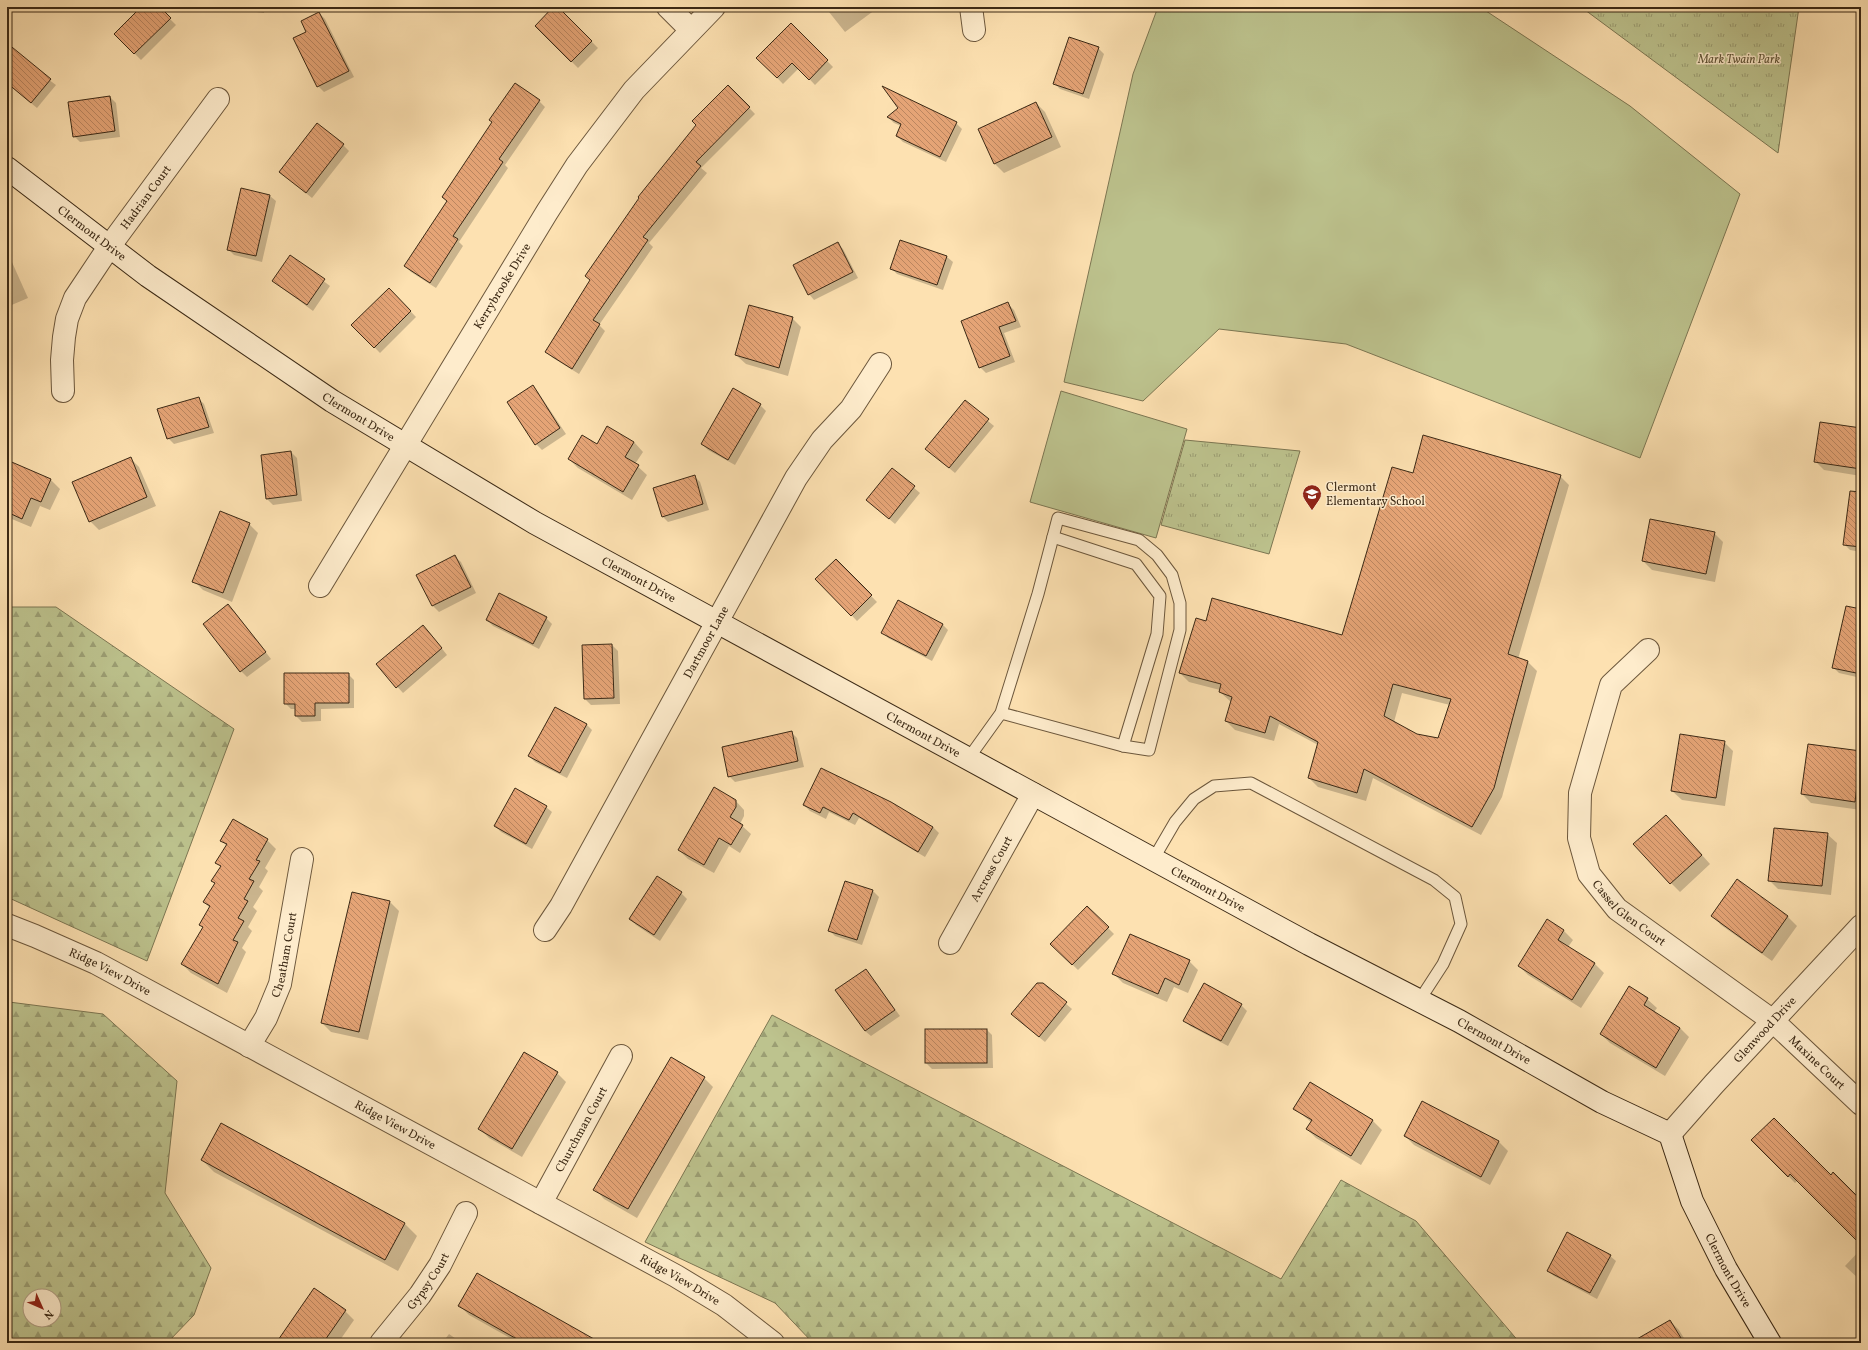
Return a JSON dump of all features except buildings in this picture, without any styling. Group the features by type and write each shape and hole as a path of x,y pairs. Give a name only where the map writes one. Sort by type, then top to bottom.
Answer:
{"street":[{"path":"668,7 691,30"},
{"name":"Kerrybrooke Drive","path":"320,586 543,218 577,165 634,90 714,7"},
{"path":"971,7 974,30"},
{"name":"Hadrian Court","path":"63,391 62,360 67,319 74,298 218,99"},
{"name":"Clermont Drive","path":"7,168 148,276 332,401 535,523 968,759 1154,858 1309,944 1419,1001 1602,1102 1670,1134 1692,1202 1726,1269 1770,1343"},
{"name":"Dartmoor Lane","path":"545,930 561,906 806,461 822,440 851,409 880,364"},
{"name":"Cassel Glen Court","path":"1648,650 1611,685 1580,793 1579,838 1589,874 1617,909 1773,1021"},
{"name":"Arcross Court","path":"950,943 1033,794"},
{"name":"Cheatham Court","path":"249,1046 266,1018 280,984 302,858"},
{"name":"Ridge View Drive","path":"7,925 96,963 688,1283 724,1305 773,1343"},
{"name":"Glenwood Drive","path":"1670,1134 1714,1084 1861,926"},
{"name":"Maxine Court","path":"1773,1021 1861,1104"},
{"name":"Churchman Court","path":"540,1203 621,1056"},
{"name":"Gypsy Court","path":"381,1343 420,1294 440,1265 466,1212"}],"lane":[{"path":"968,759 1001,713 1038,594 1058,518 1139,540 1157,555 1172,575 1180,603 1180,630 1149,750 1123,746 1001,713"},
{"path":"1053,537 1136,564 1160,596 1158,634 1123,746"},
{"path":"1154,858 1175,822 1194,799 1214,786 1251,783 1434,880 1455,897 1461,924 1443,964 1419,1001"}],"green space":[{"path":"1158,7 1480,7 1630,106 1740,194 1640,458 1346,344 1219,329 1143,401 1064,382 1133,74"},
{"name":"Mark Twain Park","path":"1581,7 1799,7 1778,153"},
{"path":"1061,391 1187,429 1156,538 1030,502"},
{"path":"1185,440 1300,451 1269,554 1161,525"},
{"path":"7,607 56,607 234,729 147,961 7,897"},
{"path":"9,1002 103,1014 177,1081 165,1193 211,1268 194,1315 167,1343 7,1343 7,1003"},
{"path":"772,1015 1281,1279 1341,1180 1416,1221 1520,1343 813,1343 775,1303 645,1242"}],"place":[{"name":"Clermont Elementary School","path":"1312,511"}]}
